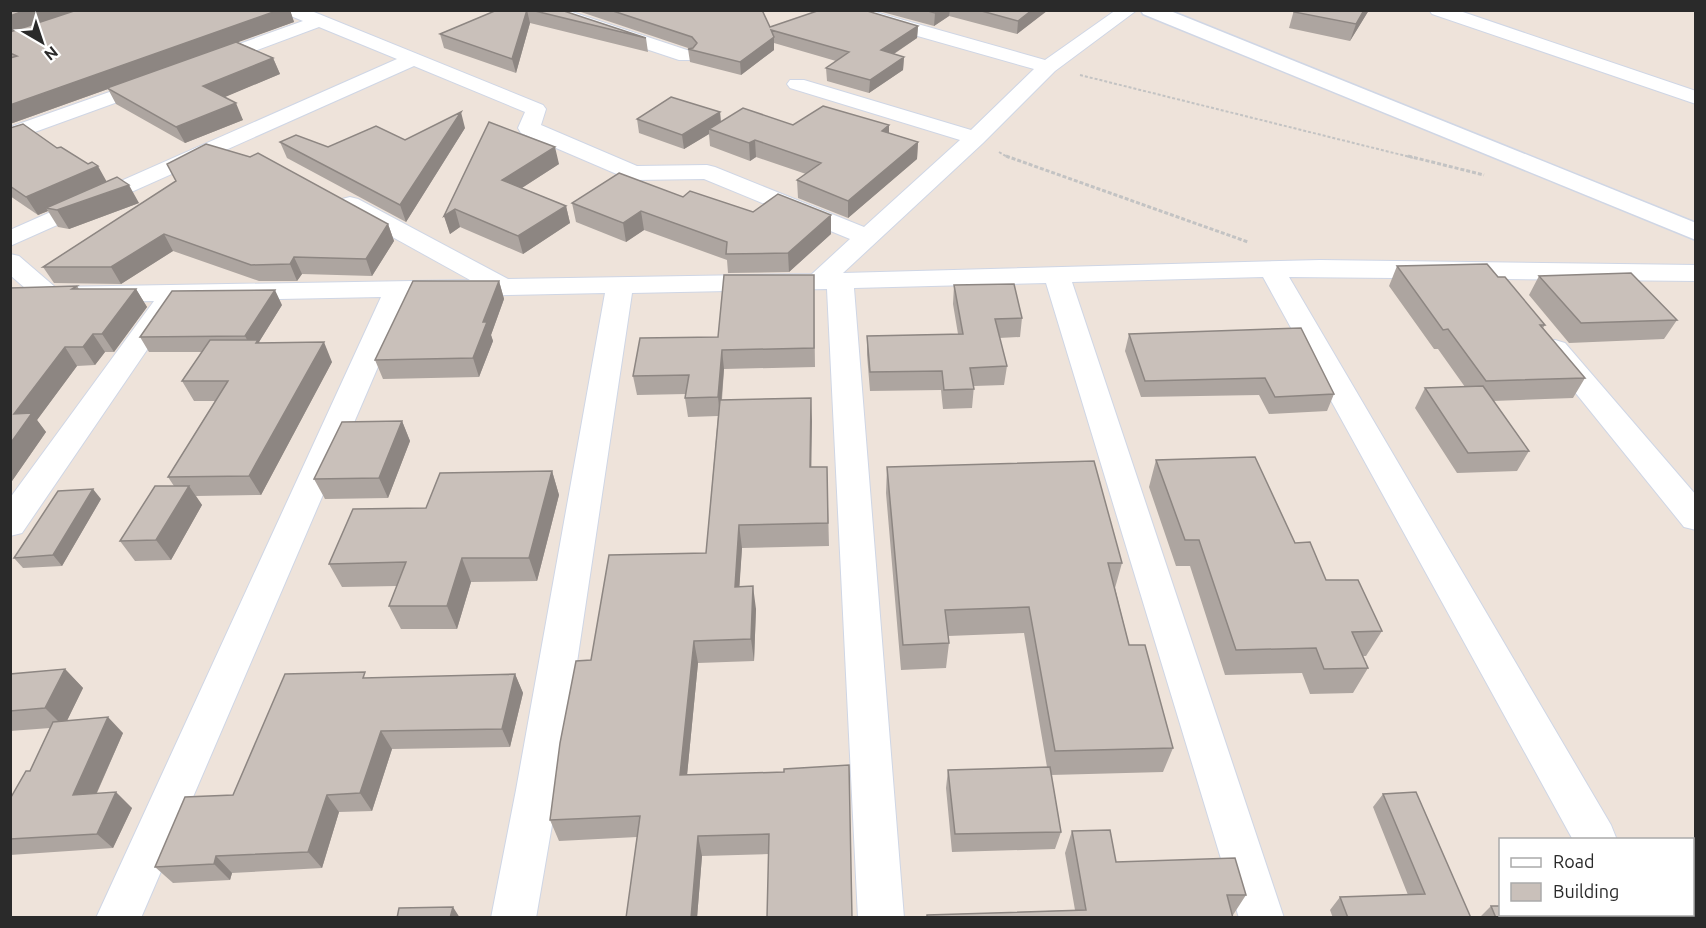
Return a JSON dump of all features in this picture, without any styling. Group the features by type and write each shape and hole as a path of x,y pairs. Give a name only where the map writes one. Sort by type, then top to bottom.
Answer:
{"street":[{"path":"292,10 536,109 529,128 634,173 707,172 867,237"},
{"path":"547,10 686,56"},
{"path":"846,10 1048,67"},
{"path":"881,918 829,281 867,237 1048,67 1128,10"},
{"path":"1438,10 1695,98"},
{"path":"1160,12 1695,232"},
{"path":"187,70 319,21"},
{"path":"10,239 230,139 414,59"},
{"path":"10,135 165,78"},
{"path":"797,84 975,138"},
{"path":"230,139 251,150"},
{"path":"335,196 503,287"},
{"path":"1263,257 1595,838"},
{"path":"10,296 829,281 1056,274 1263,257 1320,268 1695,273"},
{"path":"10,261 48,295"},
{"path":"1490,270 1513,297"},
{"path":"1056,274 1262,918"},
{"path":"513,918 537,790 620,285"},
{"path":"118,918 398,289"},
{"path":"10,524 173,293"},
{"path":"1535,325 1695,518"}],"path":[{"path":"1048,67 1486,176"},
{"path":"975,138 1011,159 1263,257"}],"building":[{"path":"10,10 26,10 10,16"},
{"path":"77,10 279,10 10,105 10,58 17,56 10,53 10,32"},
{"path":"497,10 527,10 512,59 440,34"},
{"path":"531,10 561,10 646,38"},
{"path":"610,10 762,10 770,27 820,10 864,10 918,26 881,50 904,57 870,80 826,68 849,52 771,30 774,37 740,62 688,49 693,48 697,43 692,37"},
{"path":"978,10 1032,10 1018,21"},
{"path":"1294,10 1364,10 1356,24 1294,12"},
{"path":"236,42 273,58 203,86 236,103 176,127 107,88"},
{"path":"671,97 720,112 682,135 637,119"},
{"path":"823,106 889,125 882,131 918,142 848,201 797,180 821,163 755,140 749,143 709,129 743,108 793,125"},
{"path":"461,112 400,205 280,142 296,135 328,147 376,126 405,140"},
{"path":"489,122 555,147 502,180 566,206 518,236 455,209 444,216"},
{"path":"23,124 57,148 61,147 88,164 92,162 98,166 26,197 10,186 10,128"},
{"path":"206,144 250,157 258,153 388,224 366,259 294,257 290,264 251,265 164,234 111,267 43,267 176,181 167,164"},
{"path":"619,173 683,197 690,191 753,212 778,194 831,215 788,253 726,254 727,242 641,211 623,223 572,203"},
{"path":"117,177 129,185 57,210 46,208"},
{"path":"1487,264 1498,277 1505,277 1545,325 1540,325 1585,378 1486,381 1448,329 1443,330 1397,266"},
{"path":"1631,273 1677,320 1581,323 1539,276"},
{"path":"724,275 814,275 814,348 722,350 718,397 685,398 689,375 633,376 640,338 718,337"},
{"path":"413,281 499,281 483,322 487,322 473,358 375,360"},
{"path":"1014,284 1022,318 995,319 1007,366 970,368 974,389 944,390 942,371 870,372 867,336 963,334 954,285"},
{"path":"77,286 72,289 136,289 102,334 93,334 83,347 65,347 14,414 32,413 10,444 10,288"},
{"path":"275,290 245,336 140,337 172,291"},
{"path":"1301,328 1334,394 1275,397 1265,378 1145,381 1129,334"},
{"path":"210,340 258,340 256,343 324,342 249,476 168,477 228,381 182,381"},
{"path":"1483,386 1529,451 1468,453 1425,388"},
{"path":"811,398 810,467 827,467 828,523 739,525 735,587 753,586 751,639 694,641 680,775 784,772 784,769 849,765 852,918 767,918 769,834 698,836 691,918 626,918 640,816 550,820 560,743 576,661 591,660 609,555 706,553 720,400"},
{"path":"402,421 379,478 314,479 342,422"},
{"path":"1255,457 1295,543 1310,542 1326,580 1358,580 1382,631 1352,632 1368,668 1324,669 1316,648 1236,650 1199,540 1185,540 1156,460"},
{"path":"1094,461 1122,563 1108,563 1129,645 1145,645 1173,748 1055,751 1029,607 945,610 949,643 903,645 887,467"},
{"path":"552,471 529,558 462,558 447,606 389,606 406,562 329,564 353,509 426,508 440,473"},
{"path":"155,486 189,486 156,540 120,541"},
{"path":"93,489 53,555 14,558 58,491"},
{"path":"65,669 45,708 10,711 10,674"},
{"path":"365,672 363,678 515,674 502,729 381,731 360,793 327,795 308,852 216,856 214,864 155,867 185,797 233,795 285,674"},
{"path":"108,717 73,795 116,792 97,834 10,839 10,799 26,771 30,771 53,722"},
{"path":"1050,767 1061,832 955,834 948,770"},
{"path":"1416,792 1471,918 1348,918 1340,897 1425,894 1383,794"},
{"path":"1110,830 1116,862 1235,858 1246,895 1227,895 1233,918 927,918 927,915 1086,910 1072,831"},
{"path":"1491,906 1499,906 1499,916 1587,916 1588,918 1496,918"},
{"path":"453,907 450,918 397,918 399,908"},
{"path":"1587,916 1627,916 1628,918 1588,918"}]}
